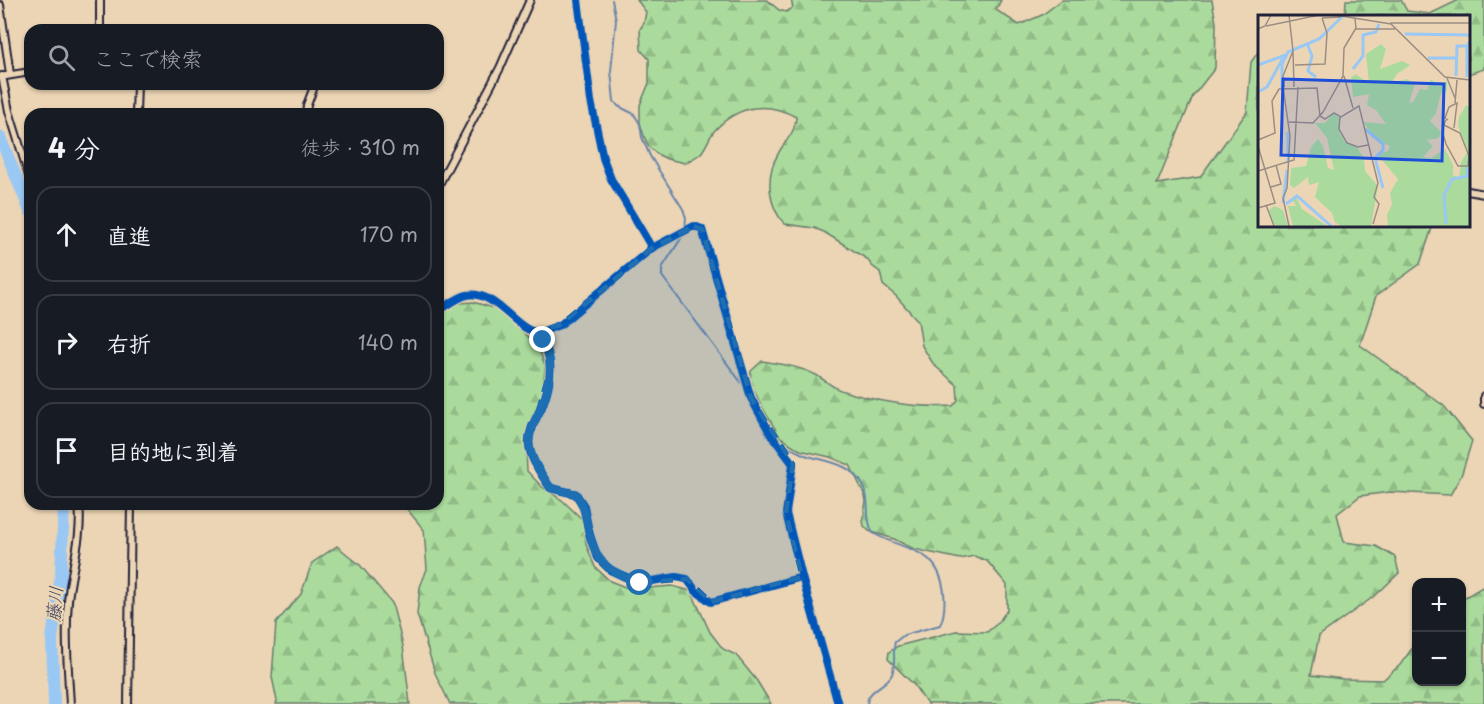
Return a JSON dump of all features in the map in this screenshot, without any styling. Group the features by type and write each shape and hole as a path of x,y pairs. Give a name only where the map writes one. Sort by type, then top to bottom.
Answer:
{"street":[{"path":"100,0 100,24"},
{"path":"444,175 500,69 530,0"},
{"path":"578,0 591,101 603,158 611,179 652,248"},
{"path":"0,5 10,74"},
{"path":"24,73 1,77 24,160"},
{"path":"136,90 136,108"},
{"path":"307,108 313,90"},
{"path":"1469,191 1484,194"},
{"path":"536,332 560,325 652,248 693,226 702,229 751,398 770,433 793,464 786,513 838,704"},
{"path":"444,308 466,296 480,295 525,327 536,332 549,352 551,365 542,406 533,423 529,443 537,469 550,488 576,494 584,506 589,533 598,558 610,570 640,583 676,577 687,579 696,591 711,602 802,577"},
{"path":"1484,396 1484,404"},
{"path":"70,704 68,600 79,543 80,510"},
{"path":"128,704 131,510"}],"highlighted area":[{"path":"694,226 702,229 751,398 793,464 786,513 802,577 711,602 687,579 640,583 623,577 598,558 584,506 576,494 551,488 537,469 529,443 551,365 549,352 536,332 560,325 652,248"}],"green space":[{"path":"637,0 767,0 779,10 786,12 793,8 791,0 1001,0 996,10 1019,25 1042,15 1062,0 1212,0 1216,23 1215,68 1193,96 1157,184 1200,177 1247,112 1251,62 1258,52 1258,226 1433,226 1420,264 1376,296 1360,345 1444,406 1472,441 1461,476 1450,495 1390,492 1360,496 1337,514 1344,542 1376,546 1395,557 1399,573 1376,595 1319,636 1311,675 1383,680 1400,665 1412,648 1412,686 1466,686 1466,597 1484,586 1484,704 927,704 914,685 888,659 889,652 898,646 956,631 987,632 998,623 1007,610 1007,585 987,561 974,556 960,559 914,549 894,539 869,531 864,526 863,520 865,496 850,465 830,457 800,450 780,437 750,382 751,371 762,361 789,366 810,372 843,391 884,401 925,406 953,406 958,400 957,385 934,365 922,346 918,321 883,285 880,272 867,259 824,232 814,228 785,224 779,217 770,191 771,172 778,154 792,132 796,117 764,107 744,110 725,121 714,132 701,153 685,163 667,159 649,147 640,123 640,105 649,83 649,59 641,50 640,29 646,12"},
{"path":"1346,0 1401,0 1407,11 1430,14 1459,0 1484,0 1484,69 1469,74 1469,15 1345,15"},
{"path":"473,302 497,309 538,346 545,366 543,392 531,420 526,448 527,471 542,487 562,500 583,520 586,544 595,567 610,581 625,587 637,589 672,586 691,591 710,632 723,649 736,655 757,681 771,704 450,704 435,673 417,614 420,587 427,569 424,530 408,510 444,510 444,308 450,304"},
{"path":"337,546 360,565 392,603 403,646 410,704 276,704 272,677 276,623 301,594 312,563"}],"waterway":[{"path":"612,0 616,20 611,71 614,101 618,106 634,114 640,124 642,137 650,156 683,209 686,218 685,229"},
{"name":"藤川","path":"0,137 24,196"},
{"path":"684,234 662,268 662,276 746,389"},
{"path":"779,442 805,455 839,465 853,473 864,487 873,533 918,552 935,566 941,577 944,605 940,625 904,635 895,642 893,672 888,680 870,695 867,704"},
{"name":"藤川","path":"54,704 52,639 61,574 64,510"}],"cycle path":[{"path":"578,0 591,101 603,158 611,179 652,248"},
{"path":"444,307 464,296 477,295 496,304 529,330 537,332 546,330 560,325 652,248 694,226 702,229 751,398 770,433 793,464 786,513 838,704"},
{"path":"536,332 547,350 550,377 542,407 530,433 531,455 551,488 576,494 584,506 589,533 598,558 610,570 640,583 676,577 687,579 696,591 711,602 802,577"}],"route":[{"path":"543,340 549,352 551,365 542,406 533,423 529,443 537,469 550,488 576,494 584,506 589,533 598,558 610,570 640,583"}]}
